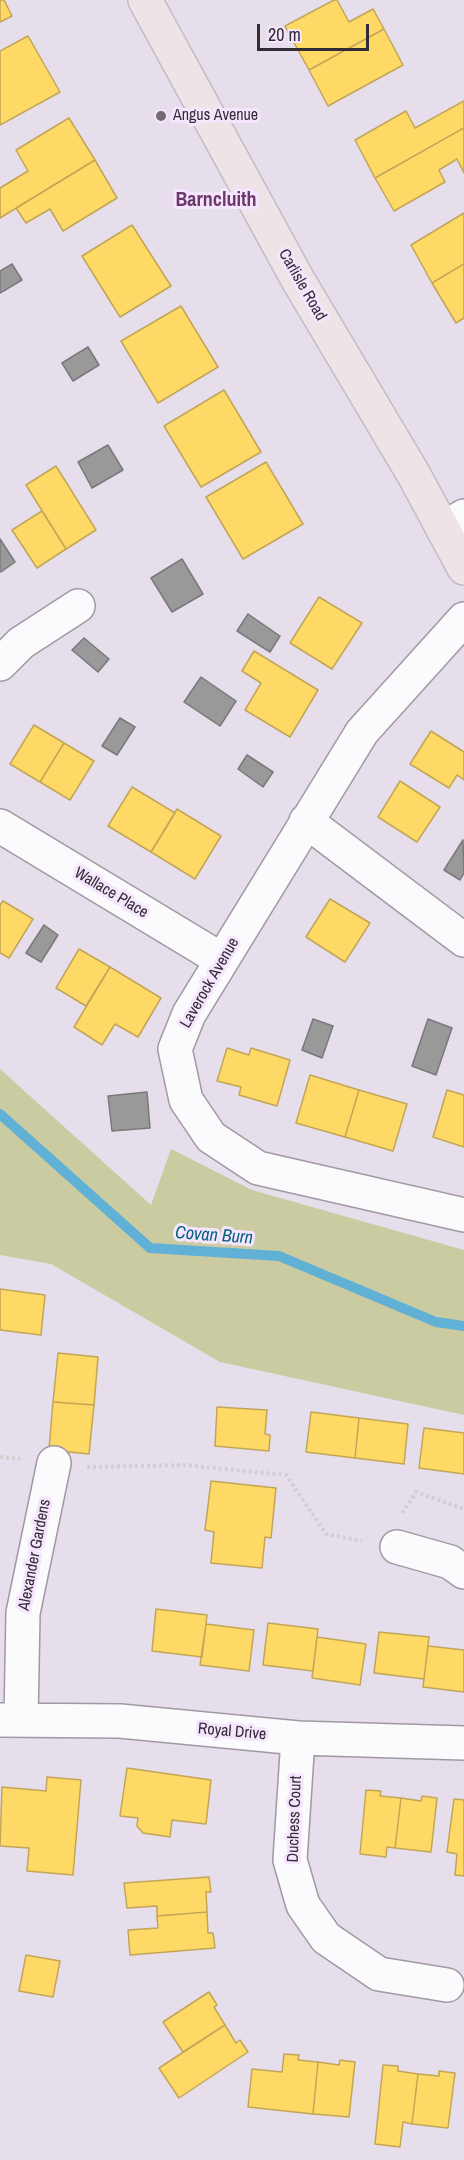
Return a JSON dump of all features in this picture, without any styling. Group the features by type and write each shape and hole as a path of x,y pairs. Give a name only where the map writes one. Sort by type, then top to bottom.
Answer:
{"main road":[{"name":"Carlisle Road","path":"145,0 298,280 453,522 464,568"}],"street":[{"path":"0,664 21,644 78,606"},
{"name":"Laverock Avenue","path":"464,619 362,732 189,1014 175,1049 186,1100 211,1137 258,1168 464,1215"},
{"path":"306,821 464,940"},
{"name":"Wallace Place","path":"0,826 222,960"},
{"name":"Alexander Gardens","path":"11,1720 23,1613 54,1463"},
{"path":"397,1547 450,1562 464,1572"},
{"name":"Royal Drive","path":"11,1720 120,1721 298,1738 464,1743"},
{"name":"Duchess Court","path":"298,1738 290,1860 303,1905 326,1938 379,1974 447,1985"}],"path":[{"path":"0,1457 95,1468 184,1466 286,1475 326,1534 397,1547 397,1521 416,1492 464,1509"}],"green space":[{"path":"0,1069 151,1205 171,1149 252,1190 464,1250 464,1415 220,1362 51,1264 0,1255"}],"building: Homes":[{"path":"0,0 4,0 12,16 0,22"},
{"path":"337,0 349,22 373,9 384,29 309,70 285,26"},
{"path":"384,29 403,65 328,106 309,70"},
{"path":"28,36 60,92 0,125 0,51"},
{"path":"464,101 464,128 375,178 355,140 406,111 415,128"},
{"path":"69,118 95,160 0,218 0,188 28,171 16,150"},
{"path":"464,128 464,173 457,159 439,170 445,182 394,211 375,178"},
{"path":"95,160 117,198 63,231 50,209 26,223 16,208"},
{"path":"464,213 464,264 432,283 411,245"},
{"path":"132,225 171,286 120,317 82,256"},
{"path":"464,264 464,318 456,323 432,283"},
{"path":"181,306 218,367 158,403 121,341"},
{"path":"224,390 261,452 201,487 164,426"},
{"path":"266,462 303,524 243,559 206,497"},
{"path":"56,466 96,530 66,549 26,485"},
{"path":"42,511 66,549 37,568 12,530"},
{"path":"319,597 362,623 332,669 290,643"},
{"path":"254,651 318,690 290,737 245,710 261,683 242,671"},
{"path":"34,725 64,743 40,782 10,764"},
{"path":"431,731 464,752 464,780 457,775 449,788 410,764"},
{"path":"64,743 94,761 70,800 40,782"},
{"path":"400,781 440,807 417,842 378,817"},
{"path":"132,787 175,813 151,852 108,826"},
{"path":"177,809 221,836 195,879 151,852"},
{"path":"330,899 370,923 345,962 306,937"},
{"path":"3,901 33,919 9,958 0,953 0,905"},
{"path":"79,949 110,967 86,1006 56,988"},
{"path":"110,967 161,998 138,1037 115,1024 102,1045 74,1027"},
{"path":"227,1048 249,1055 251,1048 290,1060 277,1106 239,1095 241,1087 217,1081"},
{"path":"310,1075 359,1090 345,1137 296,1123"},
{"path":"359,1090 407,1104 393,1151 345,1137"},
{"path":"447,1090 464,1095 464,1147 433,1137"},
{"path":"0,1289 45,1295 41,1335 0,1330"},
{"path":"58,1353 98,1357 94,1405 53,1402"},
{"path":"53,1402 94,1405 89,1454 49,1450"},
{"path":"217,1407 267,1410 265,1434 270,1435 269,1451 215,1446"},
{"path":"311,1412 359,1418 355,1458 306,1452"},
{"path":"359,1418 408,1424 404,1464 355,1458"},
{"path":"424,1428 464,1433 464,1474 419,1468"},
{"path":"211,1481 276,1488 271,1538 265,1537 262,1568 211,1563 214,1532 205,1530"},
{"path":"156,1609 207,1615 202,1657 152,1651"},
{"path":"268,1623 318,1629 313,1671 263,1665"},
{"path":"206,1624 254,1630 249,1671 200,1665"},
{"path":"379,1632 429,1637 424,1679 374,1673"},
{"path":"317,1637 366,1644 360,1685 312,1678"},
{"path":"428,1646 464,1650 464,1692 423,1687"},
{"path":"127,1768 211,1780 206,1824 172,1820 170,1837 143,1833 137,1826 138,1818 120,1816"},
{"path":"47,1777 81,1780 73,1875 27,1871 29,1848 0,1846 2,1787 46,1791"},
{"path":"366,1790 381,1791 380,1796 401,1798 395,1848 387,1847 386,1857 360,1854"},
{"path":"422,1796 437,1798 431,1852 395,1848 401,1798 421,1801"},
{"path":"454,1799 464,1800 464,1876 455,1875 457,1854 447,1852"},
{"path":"209,1877 211,1892 206,1892 207,1912 157,1916 157,1906 127,1908 124,1883"},
{"path":"207,1912 208,1933 213,1933 215,1948 130,1955 128,1930 158,1928 157,1916"},
{"path":"26,1955 60,1961 53,1997 19,1991"},
{"path":"209,1992 217,2005 214,2007 225,2025 183,2052 163,2022"},
{"path":"225,2025 236,2043 240,2040 248,2052 179,2098 159,2068"},
{"path":"284,2054 299,2055 298,2060 318,2062 313,2114 248,2107 252,2069 282,2072"},
{"path":"340,2060 355,2062 349,2117 313,2114 318,2062 339,2065"},
{"path":"383,2065 398,2066 398,2071 418,2074 412,2124 403,2122 400,2147 375,2144"},
{"path":"439,2071 455,2073 448,2128 412,2124 418,2074 439,2076"}],"building: Industry":[{"path":"12,264 22,280 0,293 0,271"},
{"path":"88,347 99,365 73,381 62,363"},
{"path":"108,445 123,470 92,488 78,462"},
{"path":"0,539 15,562 1,572 0,571"},
{"path":"182,559 203,594 172,612 151,578"},
{"path":"248,614 280,636 270,652 237,631"},
{"path":"84,638 109,659 98,672 72,650"},
{"path":"201,677 236,701 220,726 184,702"},
{"path":"120,718 135,727 117,755 102,746"},
{"path":"247,755 273,772 263,787 238,769"},
{"path":"463,840 464,873 460,880 444,870"},
{"path":"44,925 58,935 41,962 26,953"},
{"path":"313,1019 333,1026 322,1058 302,1050"},
{"path":"428,1019 452,1028 436,1075 412,1066"},
{"path":"147,1092 150,1128 112,1131 108,1096"}],"waterway":[{"name":"Covan Burn","path":"0,1114 150,1248 279,1256 436,1322 464,1326"}],"place":[{"name":"Angus Avenue","path":"161,116"}],"district":[{"name":"Barncluith","path":"216,201"}]}
